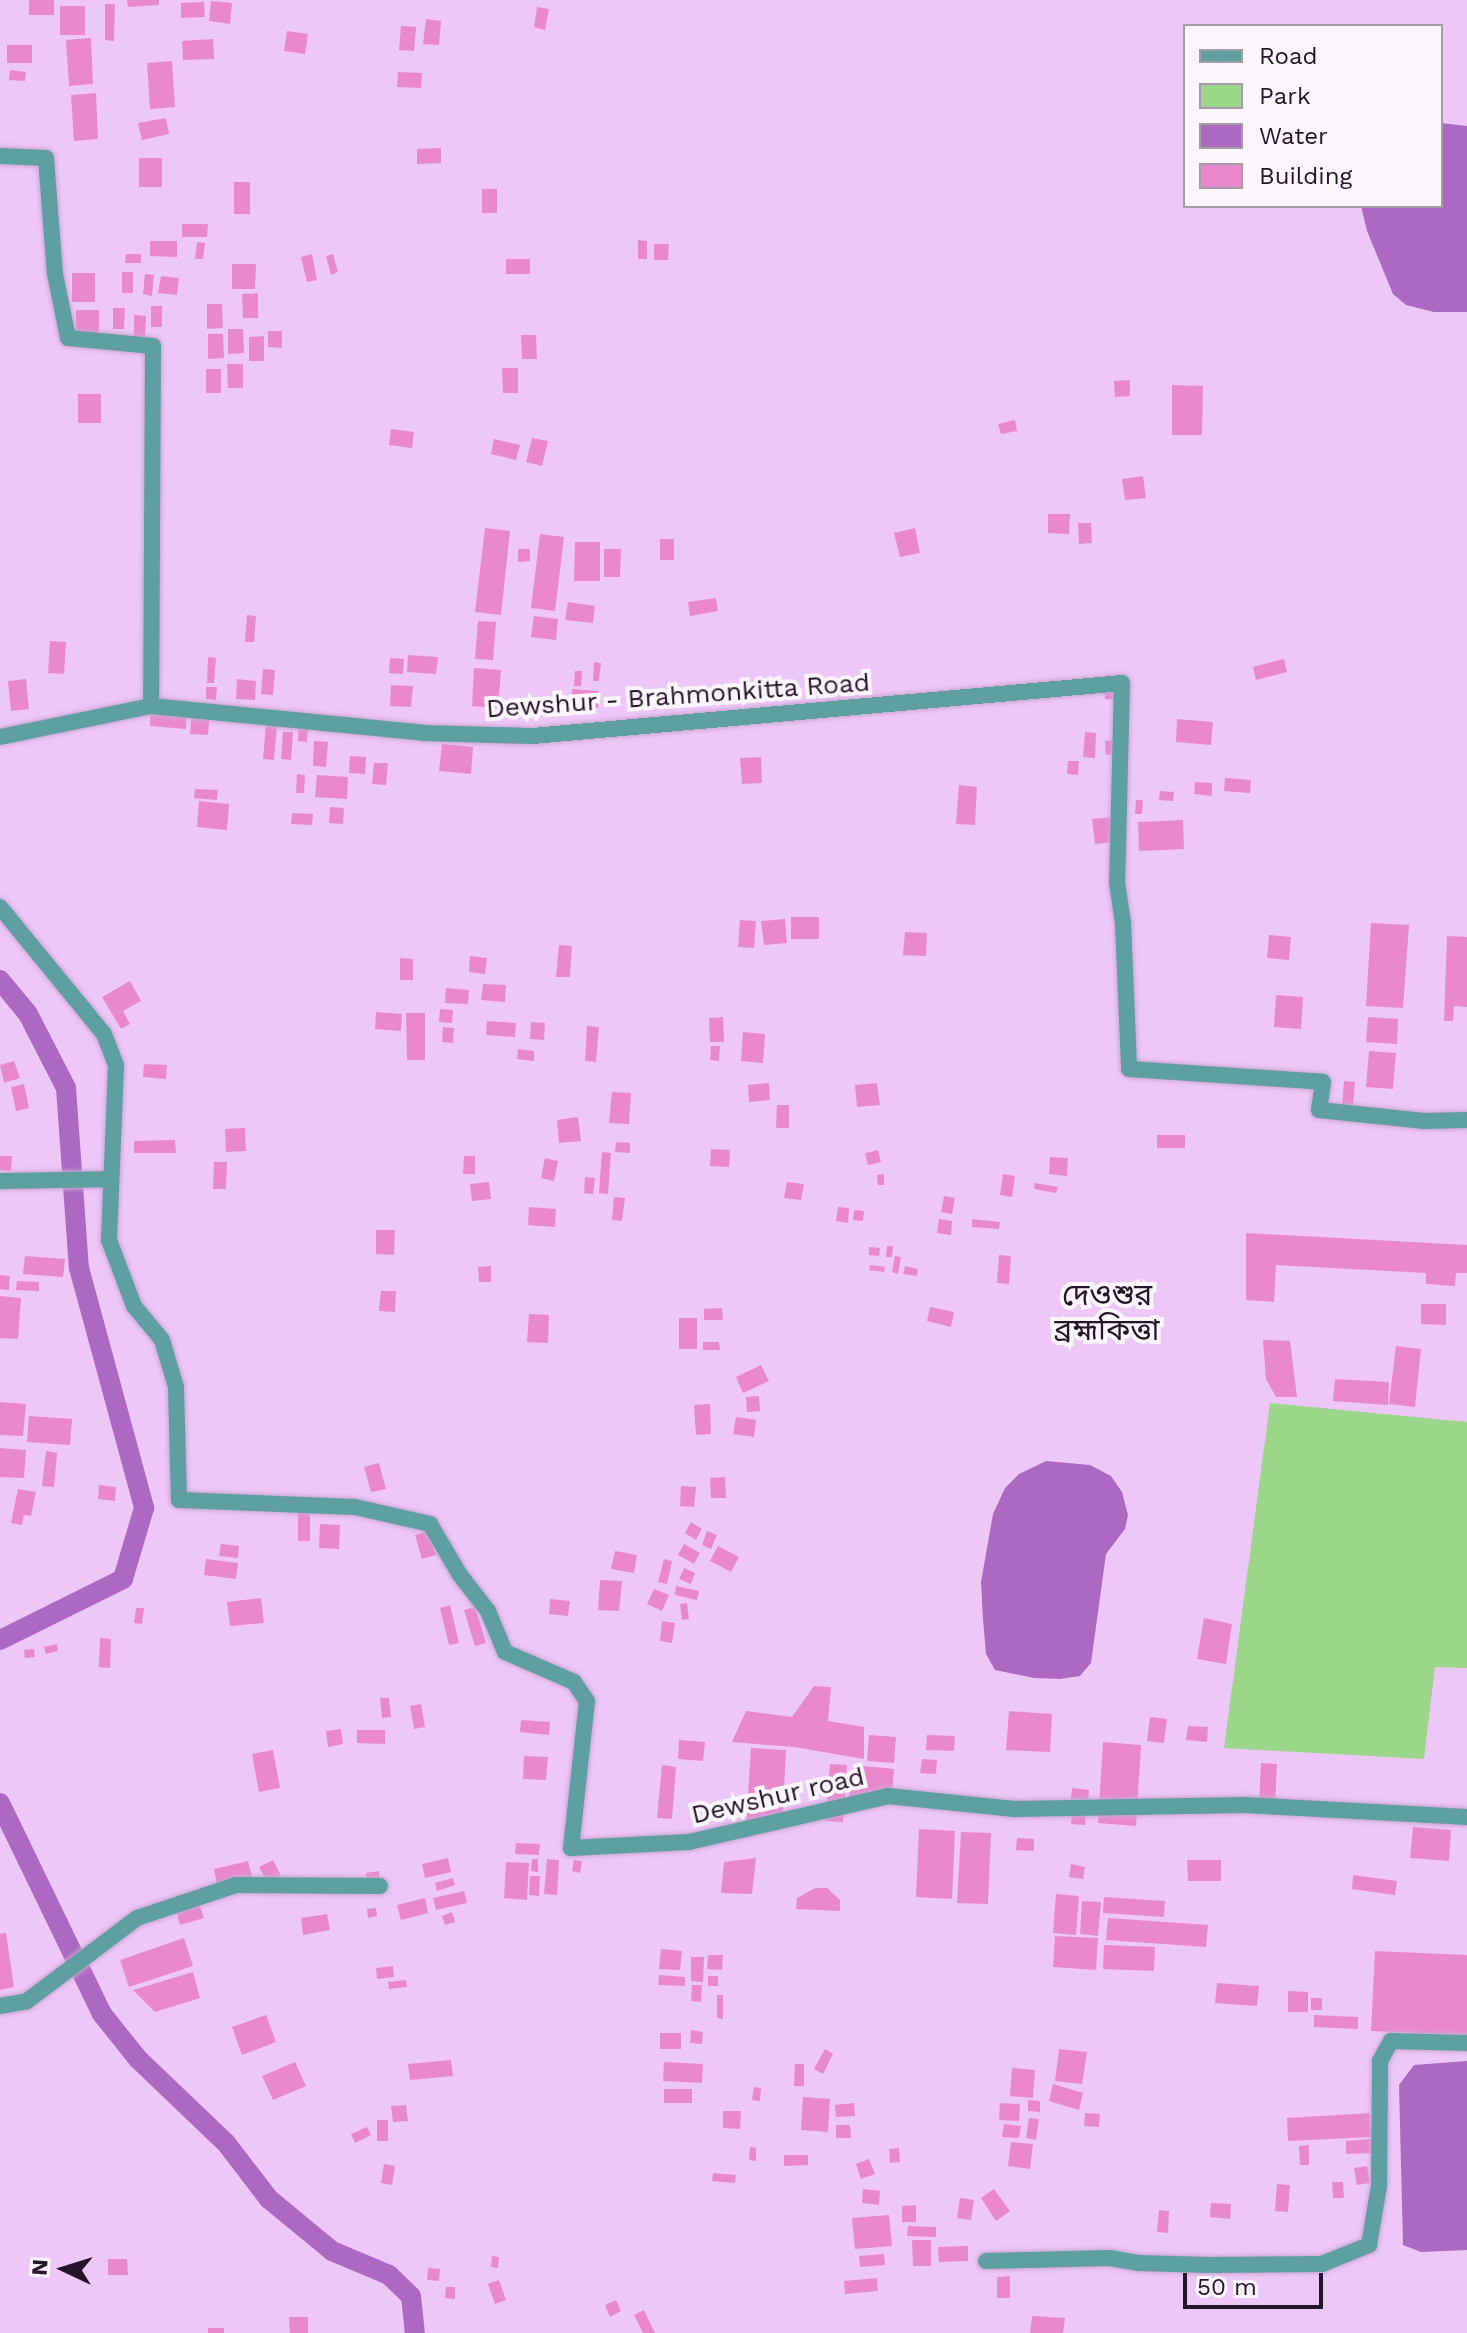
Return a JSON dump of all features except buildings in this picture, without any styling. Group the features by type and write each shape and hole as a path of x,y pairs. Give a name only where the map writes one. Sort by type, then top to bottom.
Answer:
{"street":[{"path":"0,156 46,158 55,274 68,338 153,346 151,706"},
{"name":"Dewshur - Brahmonkitta Road","path":"0,737 151,706 424,733 533,736 1122,683 1117,882 1123,923 1129,1069 1323,1082 1319,1110 1424,1121 1467,1120"},
{"path":"0,907 104,1034 116,1066 111,1179 0,1181"},
{"name":"Dewshur road","path":"111,1179 109,1240 134,1306 162,1340 176,1387 179,1500 355,1507 430,1524 460,1575 488,1611 505,1652 574,1682 587,1701 571,1848 689,1842 888,1796 1014,1809 1245,1805 1467,1817"},
{"path":"0,2006 27,2001 137,1918 236,1885 380,1886"},
{"path":"986,2261 1110,2258 1138,2263 1322,2264 1369,2245 1379,2186 1380,2061 1391,2041 1467,2043"}],"green space":[{"path":"1270,1403 1467,1422 1467,1668 1435,1667 1424,1759 1224,1748"}],"water":[{"path":"1443,123 1467,126 1467,312 1434,312 1406,305 1393,294 1367,231 1361,208 1443,208"},
{"path":"1046,1461 1090,1465 1111,1476 1122,1492 1128,1515 1125,1529 1106,1554 1091,1663 1080,1676 1060,1679 1034,1678 995,1670 986,1654 983,1619 981,1582 993,1514 1005,1488 1019,1474"},
{"path":"1467,2061 1467,2250 1421,2252 1403,2245 1399,2085 1414,2065"}],"waterway":[{"path":"0,980 28,1014 66,1088 79,1268 144,1508 123,1579 0,1640"},
{"path":"0,1803 102,2014 138,2059 226,2143 269,2199 332,2251 389,2275 411,2296 415,2333"}],"district":[{"name":"দেওশুর ব্রহ্মকিত্তা","path":"1107,1312"}]}
